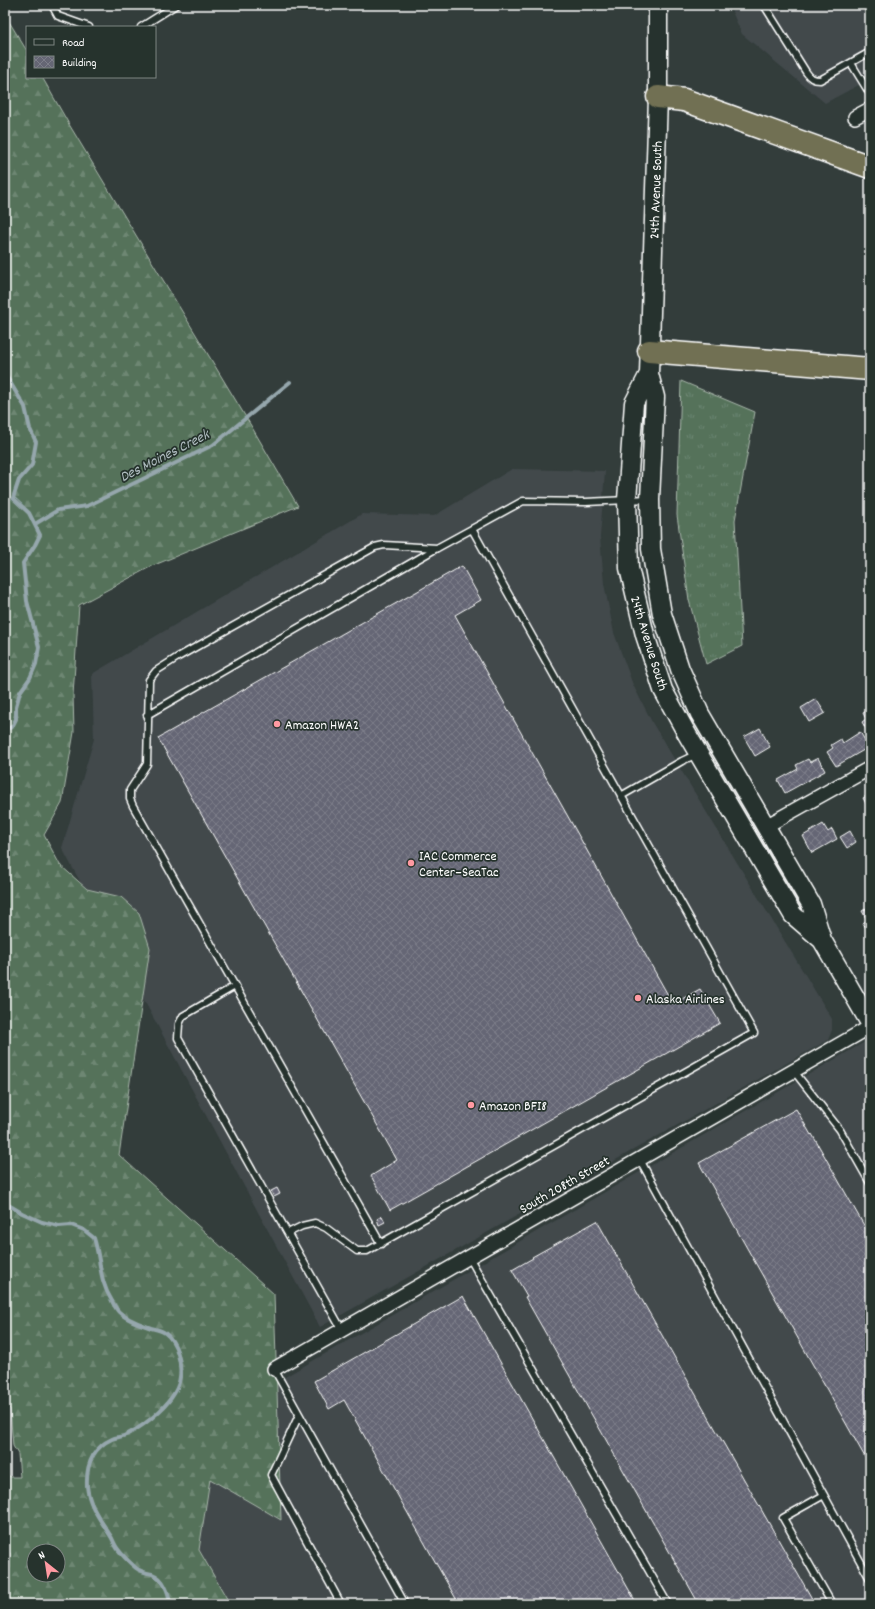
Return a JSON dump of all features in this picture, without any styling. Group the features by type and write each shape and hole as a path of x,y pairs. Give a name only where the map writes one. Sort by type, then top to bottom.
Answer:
{"highway":[{"path":"658,97 684,100 870,167"},
{"path":"649,351 870,369"}],"street":[{"name":"24th Avenue South","path":"658,5 658,97 649,374 655,397 650,499 651,549 662,614 680,669 700,714 811,904 822,940 870,1023"},
{"path":"855,117 870,109"},
{"name":"24th Avenue South","path":"649,374 634,403 627,500 629,568 645,635 663,690 699,754 793,915 822,940"},
{"path":"766,826 870,768"},
{"name":"South 208th Street","path":"274,1369 639,1158 870,1027"}],"lane":[{"path":"52,5 58,16 86,26"},
{"path":"143,26 176,5"},
{"path":"764,5 810,77 820,80 870,52"},
{"path":"851,63 870,94"},
{"path":"147,715 437,548 523,501 581,502 650,499"},
{"path":"288,1233 302,1226 315,1223 326,1228 357,1251 367,1251 754,1033 472,529"},
{"path":"381,1244 133,806 130,799 130,790 147,764 149,680 156,671 178,657 375,547 384,545 437,548"},
{"path":"621,796 682,761 699,754"},
{"path":"235,986 183,1016 179,1024 178,1038 342,1330"},
{"path":"793,1070 840,1130 870,1183"},
{"path":"639,1158 870,1579"},
{"path":"469,1257 668,1604"},
{"path":"274,1369 405,1604"},
{"path":"299,1415 271,1475 341,1604"},
{"path":"824,1495 783,1518 832,1604"}],"shaded area":[{"path":"729,5 870,5 870,79 825,103 742,34"},
{"path":"512,469 605,471 600,537 604,584 614,633 633,685 653,724 832,1019 832,1030 828,1040 320,1327 62,848 94,739 92,674 362,514 434,516"},
{"path":"870,1039 870,1604 294,1604 291,1599 282,1604 177,1604 110,1478"}],"green space":[{"path":"5,15 26,49 26,78 43,78 298,506 152,566 79,605 73,695 74,732 62,803 44,835 60,865 87,889 121,897 139,913 150,948 119,1155 274,1294 281,1520 210,1479 199,1550 230,1604 5,1604 5,1578 10,1568 10,1553 5,1552 5,1474 11,1477 20,1477 18,1454 13,1446 10,1409 5,1405"},
{"path":"681,381 755,412 735,520 742,646 706,664 689,600 677,515"}],"building":[{"name":"IAC Commerce Center–SeaTac","path":"462,566 481,600 455,615 673,1004 700,989 720,1023 390,1210 371,1176 397,1160 158,738"},
{"path":"816,699 825,713 809,722 801,708"},
{"path":"870,709 870,736 862,722 866,719 863,713"},
{"path":"760,728 770,747 755,756 744,737"},
{"path":"860,732 869,747 836,766 827,752 833,748 831,745 841,739 843,743"},
{"path":"818,758 825,771 785,793 778,780 798,769 796,765 808,759 810,762"},
{"path":"870,794 870,811 863,798"},
{"path":"823,824 828,832 832,829 837,839 812,853 803,836"},
{"path":"850,831 856,842 847,848 840,837"},
{"path":"870,906 869,933 863,923 867,920 862,911"},
{"path":"796,1109 811,1135 812,1134 870,1236 870,1466 699,1163"},
{"path":"277,1188 280,1194 274,1197 271,1191"},
{"path":"382,1216 385,1222 379,1225 377,1219"},
{"path":"597,1221 815,1604 699,1604 525,1297 527,1296 512,1270 533,1258 532,1257"},
{"path":"463,1296 637,1604 459,1604 344,1400 329,1409 314,1381"}],"waterway":[{"name":"Des Moines Creek","path":"5,374 25,407 30,429 36,442 32,465 19,480 13,498 29,513 40,535 23,563 27,601 39,647 36,664 30,678 20,692 16,707 16,719 12,727 5,729"},
{"name":"Des Moines Creek","path":"35,524 58,510 87,506 213,445 290,382"},
{"name":"Des Moines Creek","path":"5,1203 42,1222 59,1226 71,1225 84,1230 94,1238 102,1278 117,1310 130,1320 160,1330 169,1337 176,1347 180,1365 180,1377 174,1394 160,1411 143,1425 126,1435 112,1439 100,1447 89,1465 87,1479 90,1500 116,1546 123,1556 136,1568 156,1576 163,1582 170,1604"}],"place":[{"name":"Amazon HWA2","path":"277,724"},
{"name":"IAC Commerce Center–SeaTac","path":"411,863"},
{"name":"Alaska Airlines","path":"638,998"},
{"name":"Amazon BFI8","path":"471,1105"}]}
